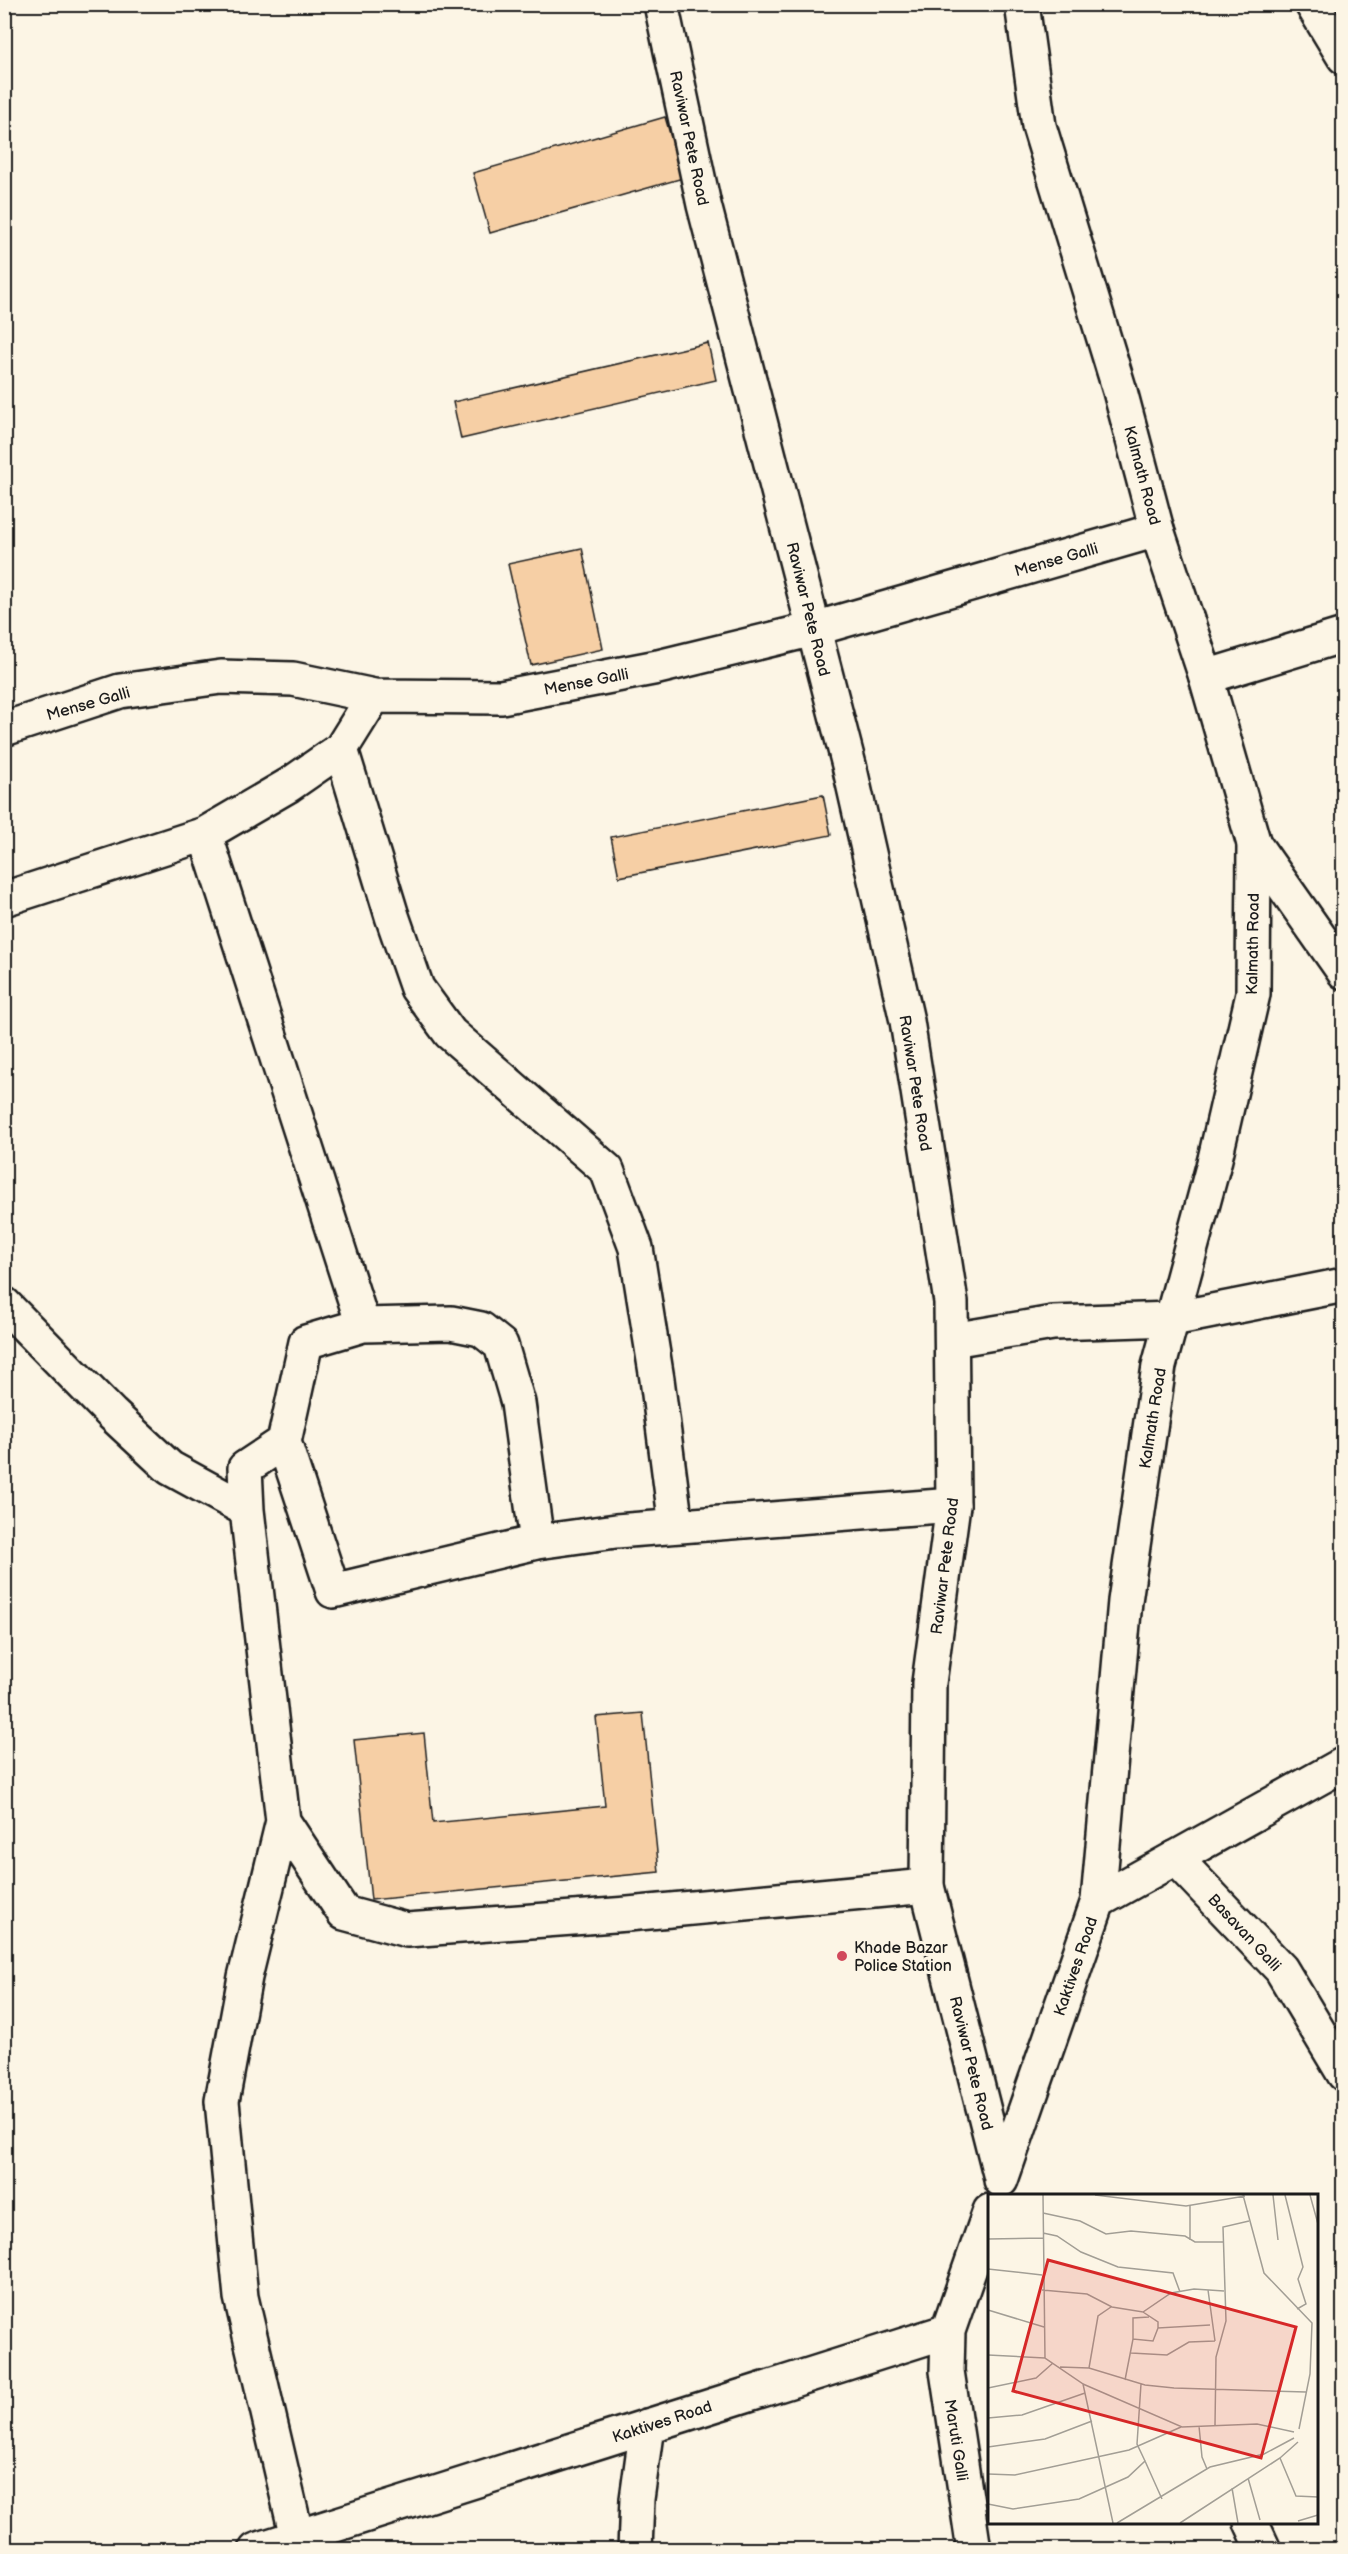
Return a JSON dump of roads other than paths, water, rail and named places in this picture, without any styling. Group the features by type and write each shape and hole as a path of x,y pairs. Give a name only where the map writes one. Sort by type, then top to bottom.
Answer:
{"street":[{"name":"Raviwar Pete Road","path":"661,4 704,204 849,765 907,1021 951,1302 953,1505 929,1683 927,1887 998,2187"},
{"name":"Kalmath Road","path":"1022,4 1039,126 1120,392 1157,530 1206,677 1254,844 1253,994 1215,1159 1159,1366 1125,1601 1098,1901"},
{"path":"1312,4 1344,57"},
{"name":"Mense Galli","path":"4,729 120,691 221,677 293,679 374,696 501,697 658,667 814,628 1157,530"},
{"path":"1206,677 1344,635"},
{"path":"4,899 205,834 289,785 341,749 374,696"},
{"path":"341,749 392,916 417,988 450,1033 607,1170 636,1248 657,1379 676,1526"},
{"path":"205,834 363,1325"},
{"path":"1254,844 1344,972"},
{"path":"952,1340 1053,1323 1172,1318 1344,1285"},
{"path":"4,1304 112,1414 171,1468 246,1510"},
{"path":"537,1542 518,1403 501,1345 482,1329 451,1323 363,1325 306,1342 284,1442 333,1591 537,1542 616,1531 953,1505"},
{"path":"284,1442 245,1468 246,1510 283,1821 245,1977 222,2101 241,2297 297,2537"},
{"name":"Kaktives Road","path":"998,2187 1098,1901 1344,1764"},
{"path":"283,1821 344,1912 407,1930 628,1914 927,1887"},
{"name":"Basavan Galli","path":"1175,1858 1281,1969 1344,2074"},
{"path":"948,2331 984,2248 988,2223"},
{"name":"Kaktives Road","path":"256,2550 948,2331"},
{"name":"Maruti Galli","path":"948,2331 947,2371 974,2550"},
{"path":"635,2550 637,2499 647,2426"},
{"path":"1251,2524 1264,2550"}],"place":[{"name":"Khade Bazar Police Station","path":"842,1956"}]}
